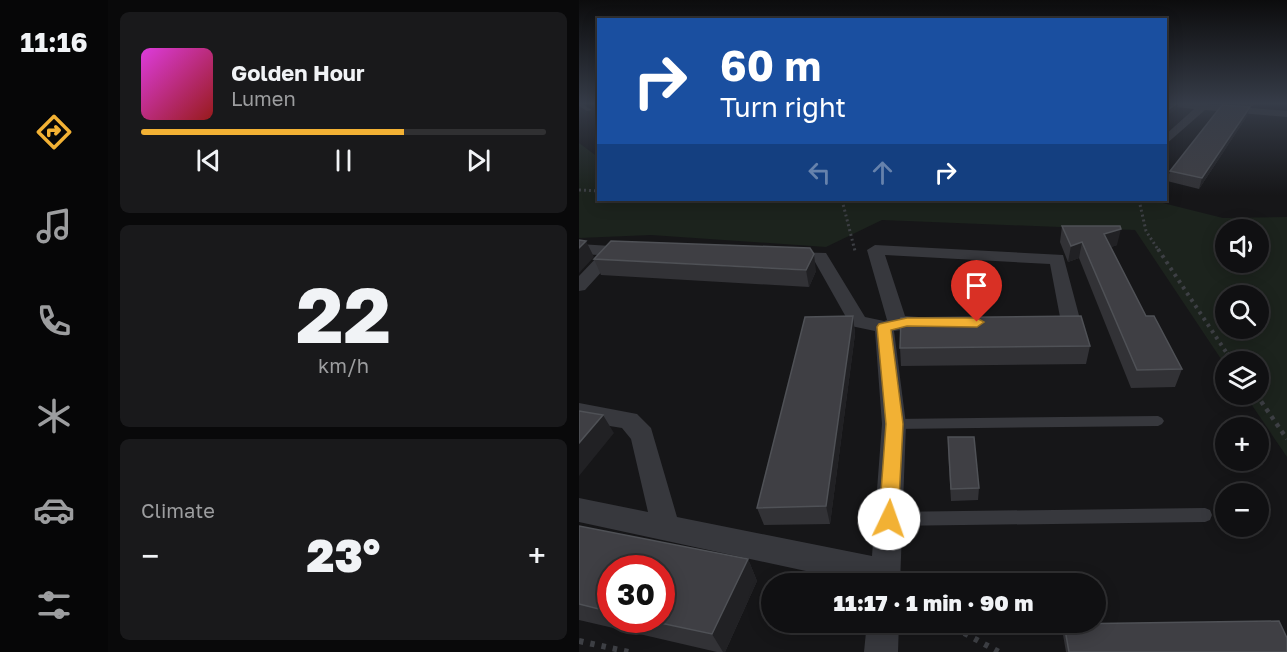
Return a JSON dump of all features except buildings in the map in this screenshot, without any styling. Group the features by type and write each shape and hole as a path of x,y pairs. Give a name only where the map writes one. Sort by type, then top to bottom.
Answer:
{"street":[{"path":"579,249 647,252"},
{"path":"885,573 894,424 891,326 876,250 1057,260 1071,323 1036,322"},
{"path":"579,286 612,251"},
{"path":"774,256 820,258 858,322 891,326 907,322 942,322"},
{"path":"579,412 629,420 642,435 666,528"},
{"path":"579,510 863,573"},
{"path":"881,652 882,633"}],"lane":[{"path":"894,424 1158,421"},
{"path":"889,519 1205,515"}],"path":[{"path":"579,190 597,191"},
{"path":"1139,201 1146,231 1226,351"},
{"path":"1264,405 1287,439"},
{"path":"964,633 999,652"},
{"path":"579,640 629,652"}],"shaded area":[{"path":"579,143 597,156 597,201 1155,201 1223,218 1287,217 1287,457 1269,430 1269,417 1260,417 1252,405 1269,405 1269,351 1216,351 1135,230 882,220 826,247 651,235 579,238"}],"route":[{"path":"889,519 894,424 884,327 907,322 977,322"}]}
